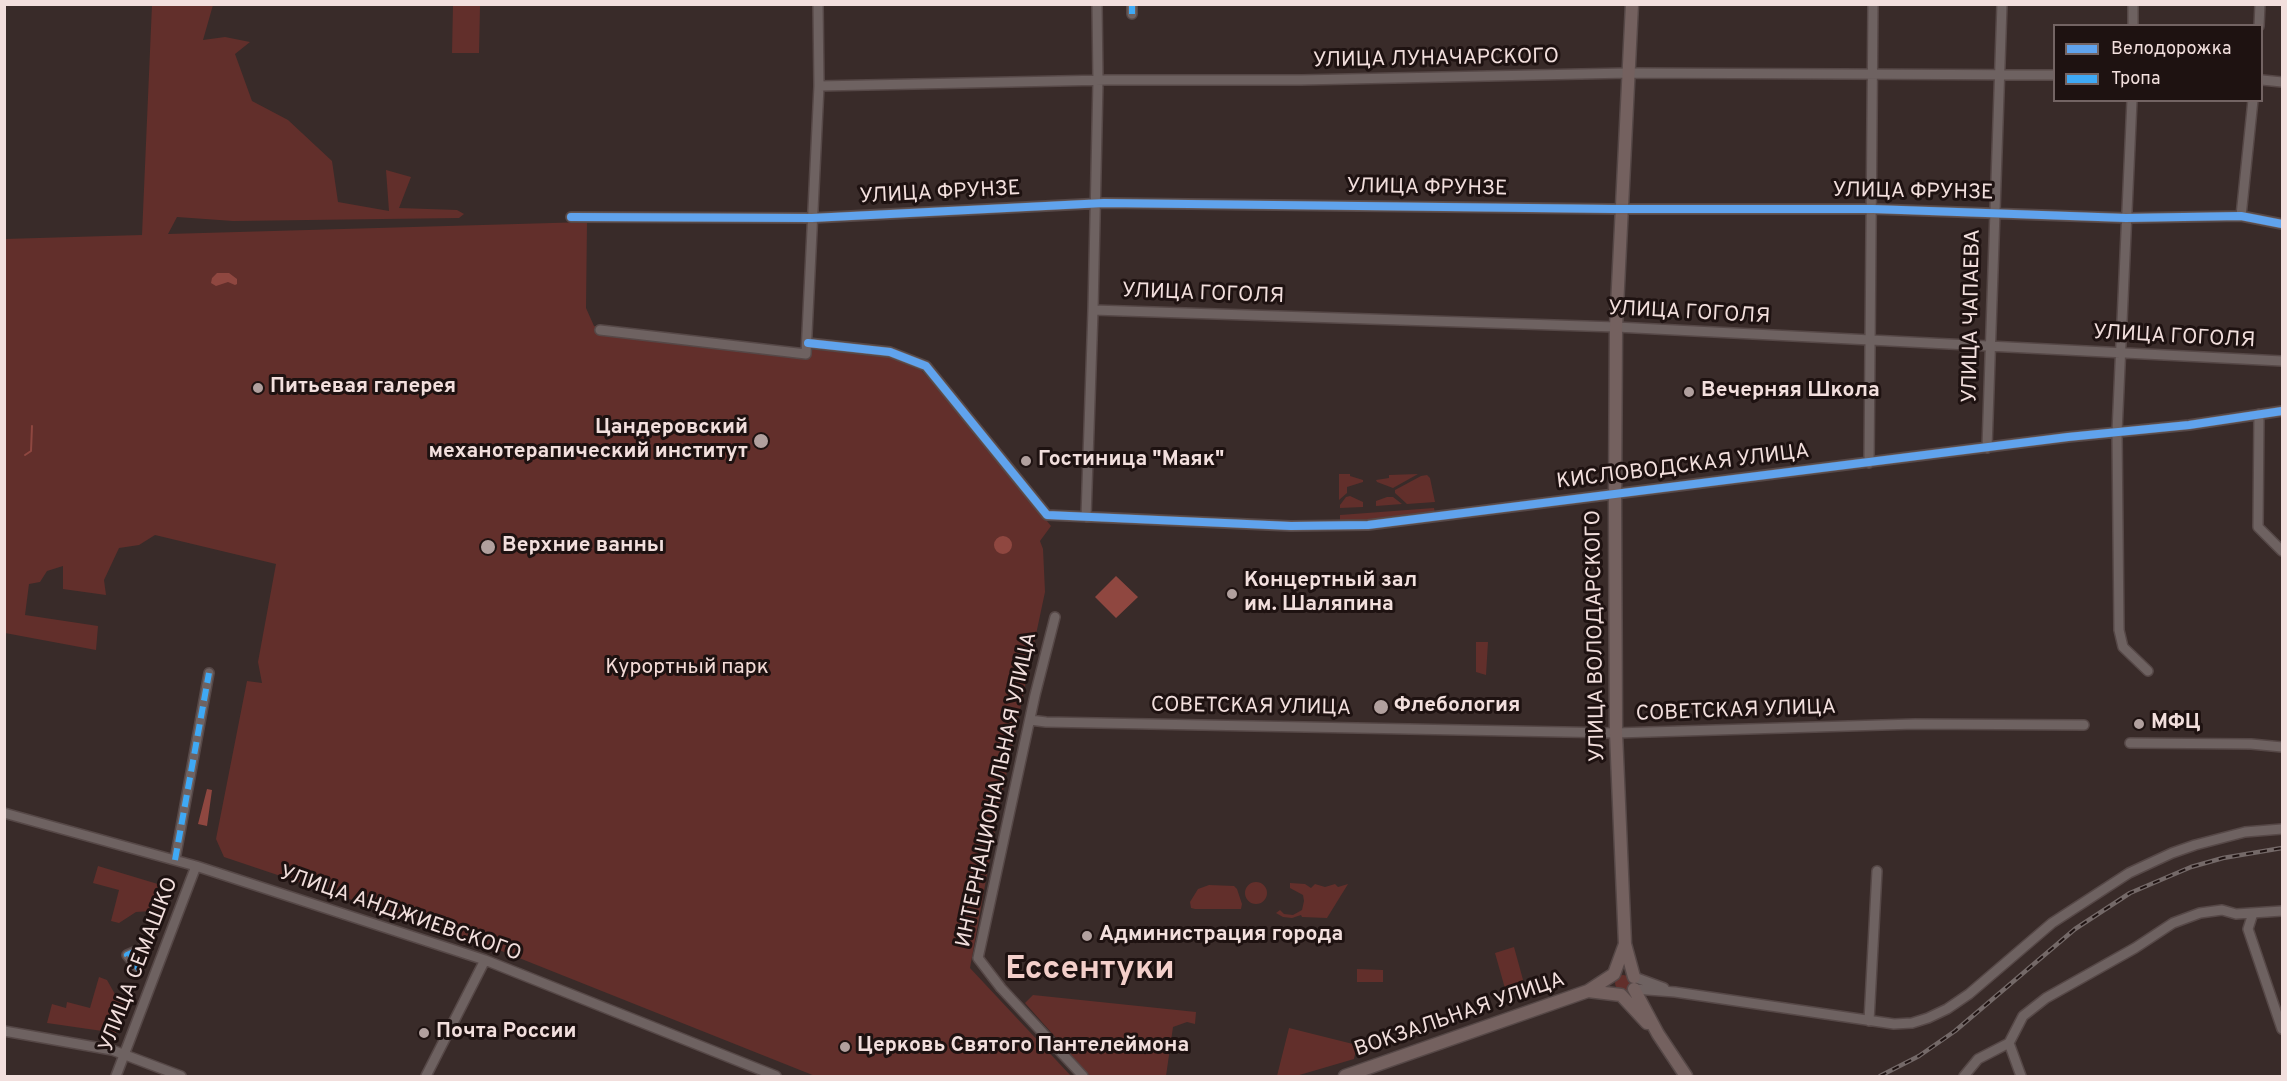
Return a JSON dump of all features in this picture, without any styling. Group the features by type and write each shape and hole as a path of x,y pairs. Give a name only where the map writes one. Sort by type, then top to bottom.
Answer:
{"main road":[{"name":"УЛИЦА ВОЛОДАРСКОГО","path":"1625,944 1616,733 1616,327 1632,4"},
{"path":"1625,944 1610,985 1614,992 1621,995 1658,1034"},
{"path":"1588,991 1628,994 1634,983 1625,944"},
{"path":"1588,991 1614,974 1625,970 1634,983 1658,1034 1686,1077"},
{"name":"ВОКЗАЛЬНАЯ УЛИЦА","path":"1345,1077 1588,991"}],"street":[{"path":"600,330 806,354 819,86 818,4"},
{"path":"1086,517 1098,81 1097,4"},
{"path":"1869,463 1873,4"},
{"name":"УЛИЦА ЧАПАЕВА","path":"1987,448 2002,4"},
{"path":"2133,4 2133,24"},
{"path":"2259,24 2260,4"},
{"name":"УЛИЦА ЛУНАЧАРСКОГО","path":"819,86 1313,80 1628,73 2053,75"},
{"path":"2263,80 2283,82"},
{"path":"2132,102 2117,432 2119,630 2123,647 2148,671"},
{"path":"2241,216 2253,102"},
{"name":"УЛИЦА ФРУНЗЕ","path":"571,217 812,218 1094,204 1621,210 1873,209 2126,218 2241,216 2283,224"},
{"name":"УЛИЦА ГОГОЛЯ","path":"1093,310 1616,327 1990,348 2283,361"},
{"name":"КИСЛОВОДСКАЯ УЛИЦА","path":"808,343 890,352 926,366 1047,515 1086,517 1285,525 1368,525 2189,425 2283,411"},
{"path":"2259,414 2258,527 2283,551"},
{"name":"ИНТЕРНАЦИОНАЛЬНАЯ УЛИЦА","path":"1055,617 978,958 1001,987 1083,1077"},
{"path":"176,860 209,673"},
{"name":"СОВЕТСКАЯ УЛИЦА","path":"1030,720 1057,723 1616,733 1916,724 2084,725"},
{"path":"2130,743 2251,744 2283,747"},
{"name":"УЛИЦА АНДЖИЕВСКОГО","path":"4,813 196,866 484,960 751,1072 776,1077"},
{"path":"1634,983 1675,992 1869,1021 1894,1024 1912,1023 1947,1009 1969,994 2052,923 2084,901 2149,863 2205,842 2245,832 2283,829"},
{"name":"УЛИЦА СЕМАШКО","path":"116,1077 196,866"},
{"path":"1869,1021 1877,871"},
{"path":"1964,1077 1978,1059 2009,1043 2023,1016 2046,998 2135,948 2173,923 2200,913 2222,910 2236,914 2283,911"},
{"path":"2248,929 2253,913"},
{"path":"2236,914 2248,929 2283,1029"},
{"path":"139,969 127,955 143,948"},
{"path":"426,1077 484,960"},
{"path":"4,1031 125,1054 181,1077"},
{"path":"2009,1043 2021,1077"}],"green space":[{"name":"Курортный парк","path":"152,5 213,5 203,40 225,37 250,42 235,54 252,101 288,120 332,161 338,202 389,211 386,170 411,177 399,208 457,210 464,214 459,218 233,221 177,217 168,234 587,222 586,308 594,326 750,344 887,356 921,370 965,418 1051,526 1040,541 1043,549 1045,592 998,814 970,968 1071,1076 815,1076 489,946 224,857 216,839 247,681 262,683 258,662 276,564 155,535 139,545 119,548 104,580 106,595 63,589 63,566 47,571 40,582 29,584 25,615 98,626 96,650 5,633 4,239 142,235"},
{"path":"453,5 480,6 479,53 452,53"},
{"path":"1339,474 1350,474 1363,482 1347,487 1347,493 1339,500"},
{"path":"1418,474 1393,488 1376,480 1389,478 1389,475"},
{"path":"1427,475 1430,478 1435,502 1407,504 1395,493 1395,490"},
{"path":"1350,496 1363,502 1363,507 1340,508 1346,497"},
{"path":"1393,497 1402,504 1376,506 1376,501"},
{"path":"1434,508 1435,513 1340,521 1340,515"},
{"path":"1476,642 1488,642 1486,675 1476,672"},
{"path":"98,866 171,888 161,915 150,911 136,912 119,923 111,921 119,890 93,883"},
{"path":"1256,882 1266,889 1267,893 1260,903 1256,904 1246,897 1245,893 1252,883"},
{"path":"1290,883 1305,884 1311,888 1315,884 1325,887 1335,884 1338,887 1348,884 1327,918 1302,917 1301,915 1292,918 1276,913 1280,910 1284,914 1293,915 1302,910 1303,895 1290,888"},
{"path":"1209,885 1234,886 1242,904 1241,909 1191,908 1190,902 1198,889"},
{"path":"1514,947 1525,987 1506,992 1495,953"},
{"path":"1357,969 1383,970 1383,982 1357,982"},
{"path":"1620,975 1626,975 1631,983 1629,989 1620,991 1615,986 1615,980"},
{"path":"99,977 107,980 116,996 128,1003 116,1033 47,1023 52,1004 66,1008 67,1002 90,1008"},
{"path":"1033,995 1196,1012 1195,1024 1187,1022 1173,1027 1166,1076 1090,1076 1025,1003"},
{"path":"1289,1028 1357,1045 1354,1059 1296,1076 1277,1076"}],"shaded area":[{"path":"217,273 229,273 237,279 237,284 228,282 216,286 211,283"},
{"path":"1003,536 1009,539 1012,545 1009,551 1003,554 997,551 994,545 997,539"},
{"path":"1116,576 1138,597 1116,618 1095,597"},
{"path":"207,789 212,790 207,826 198,824"}],"waterway":[{"path":"25,455 31,451 32,426"}],"railway":[{"path":"1880,1076 1919,1056 1955,1031 2075,929 2130,893 2191,867 2223,858 2282,848"}],"marked path":[{"path":"1132,4 1132,14"},
{"path":"175,860 209,673"},
{"path":"139,969 127,955 143,948"}],"cycle path":[{"path":"571,217 812,218 1104,203 1613,209 1873,209 2126,218 2241,216 2282,224"},
{"path":"808,343 890,352 926,366 1047,515 1291,526 1368,525 2068,437 2189,425 2282,411"}],"place":[{"name":"Питьевая галерея","path":"258,388"},
{"name":"Вечерняя Школа","path":"1689,392"},
{"name":"Цандеровский механотерапический институт","path":"761,441"},
{"name":"Гостиница \"Маяк\"","path":"1026,461"},
{"name":"Верхние ванны","path":"488,547"},
{"name":"Концертный зал им. Шаляпина","path":"1232,594"},
{"name":"Флебология","path":"1381,707"},
{"name":"МФЦ","path":"2139,724"},
{"name":"Администрация города","path":"1087,936"},
{"name":"Почта России","path":"424,1033"},
{"name":"Церковь Святого Пантелеймона","path":"845,1047"}],"district":[{"name":"Ессентуки","path":"1090,971"}]}
